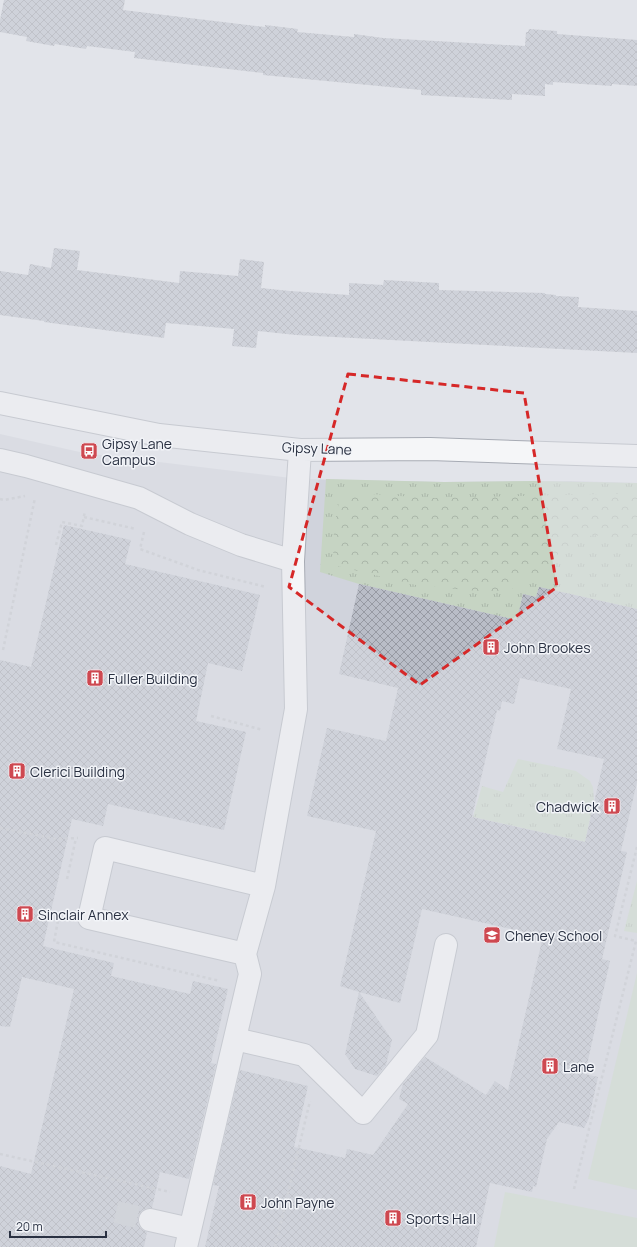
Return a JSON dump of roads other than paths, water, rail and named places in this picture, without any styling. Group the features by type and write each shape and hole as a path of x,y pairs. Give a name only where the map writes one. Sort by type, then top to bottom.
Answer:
{"street":[{"name":"Gipsy Lane","path":"0,403 159,435 300,450 430,449 637,456"},
{"path":"150,1220 188,1238 250,974 246,954 264,886 296,709 293,561 300,450"},
{"path":"0,460 139,498 190,524 241,545 293,561"},
{"path":"246,954 89,918 105,848 264,886"},
{"path":"235,1039 304,1055 363,1114 427,1035 446,945"}],"tunnel":[{"path":"116,1212 150,1220"}],"place":[{"name":"Gipsy Lane Campus","path":"89,451"},
{"name":"John Brookes","path":"491,647"},
{"name":"Fuller Building","path":"95,678"},
{"name":"Clerici Building","path":"17,771"},
{"name":"Chadwick","path":"612,806"},
{"name":"Sinclair Annex","path":"25,914"},
{"name":"Cheney School","path":"492,935"},
{"name":"Lane","path":"550,1066"},
{"name":"John Payne","path":"248,1202"},
{"name":"Sports Hall","path":"393,1218"}]}
